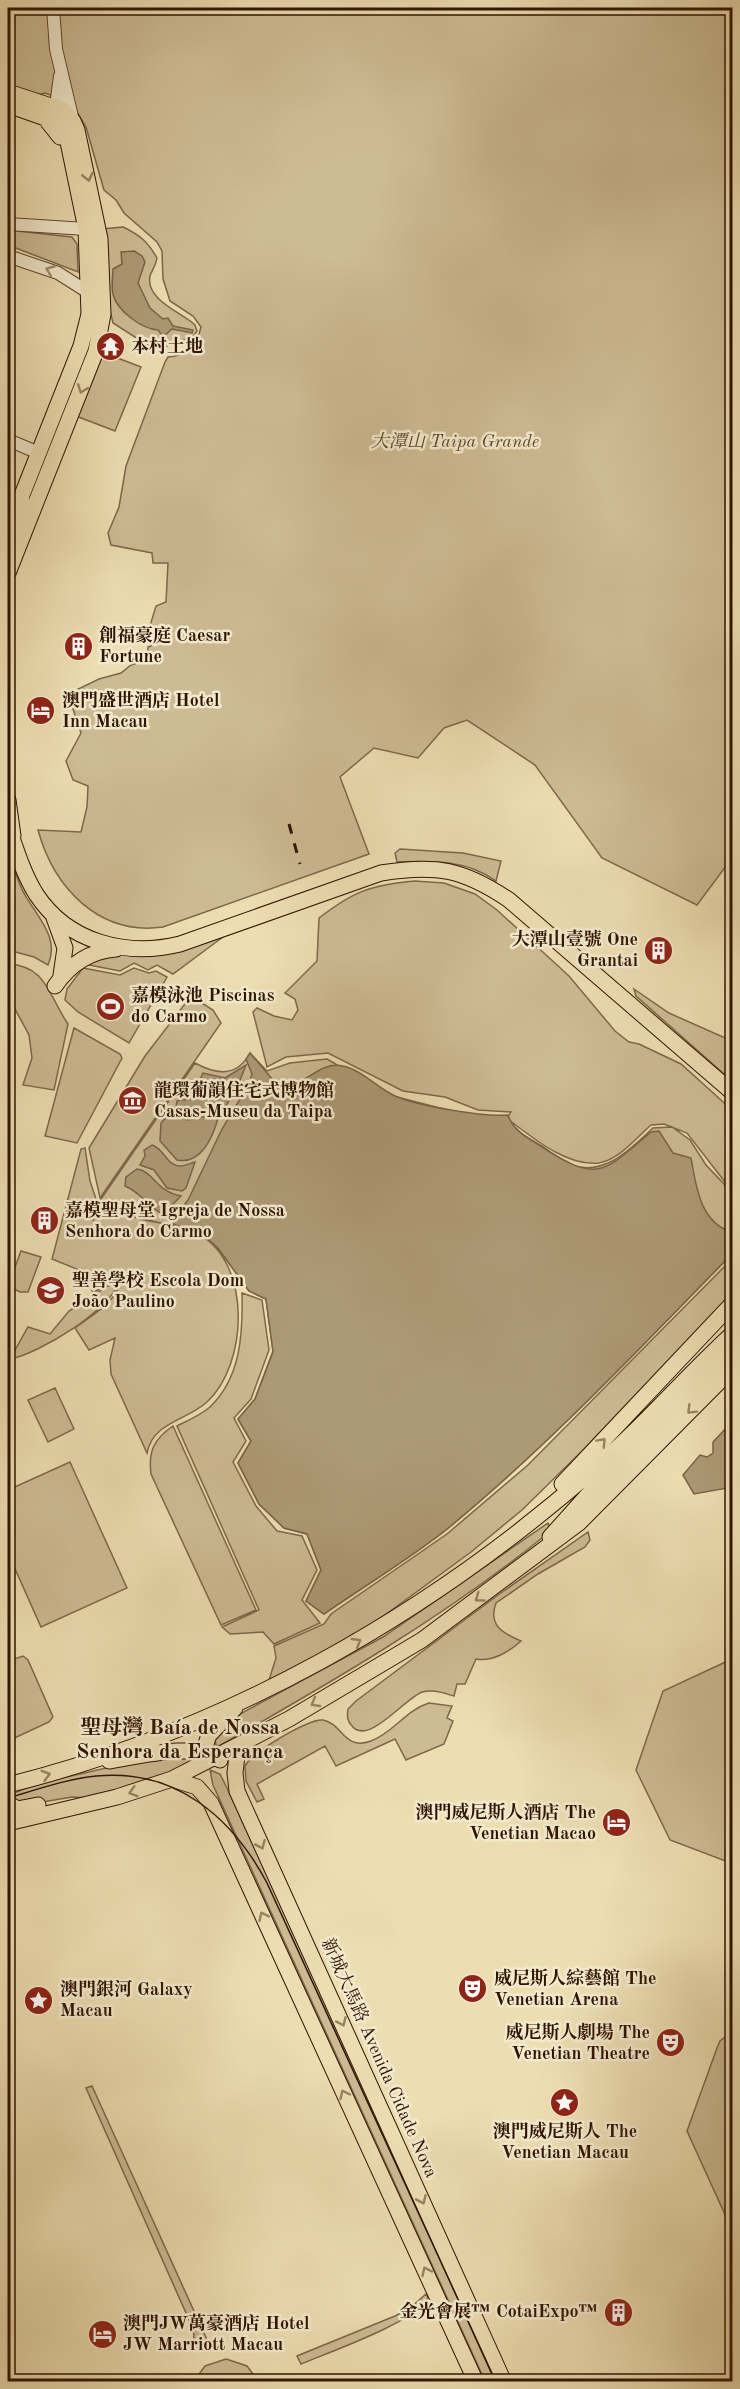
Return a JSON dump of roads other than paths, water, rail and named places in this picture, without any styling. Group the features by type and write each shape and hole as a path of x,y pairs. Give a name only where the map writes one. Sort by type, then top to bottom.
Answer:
{"main road":[{"path":"8,92 56,106 73,121 99,227 103,314 101,334 72,415 8,573"},
{"path":"8,105 45,118 68,150"},
{"path":"8,556 18,529 22,495 86,329 89,314 86,229 56,106"},
{"path":"86,229 100,253"},
{"path":"39,453 48,454 54,450 64,424 72,415"},
{"path":"8,800 15,847"},
{"path":"8,826 30,884 51,912 81,935 108,945 128,949"},
{"path":"51,912 65,953 63,970 55,986 71,967 104,950 153,949 180,944 381,873 414,869 462,873 487,884 509,900 732,1092"},
{"path":"518,1530 732,1304"},
{"path":"10,1785 75,1766 249,1697 351,1646 396,1618 518,1530 593,1470 732,1334"},
{"path":"526,1563 602,1479 732,1351"},
{"path":"75,1766 154,1754 201,1759 217,1757 422,1640 585,1517 732,1369"},
{"path":"8,1822 92,1803 172,1779 201,1759 217,1725 249,1697"},
{"name":"新城大馬路 Avenida Cidade Nova","path":"238,1747 235,1773 237,1791 504,2382"},
{"path":"217,1757 225,1767 237,1791"},
{"path":"201,1759 211,1803 476,2382"},
{"path":"172,1779 197,1787 211,1803"},
{"path":"8,1803 17,1809 65,1800 92,1803"}],"street":[{"path":"53,8 60,72 73,121"},
{"path":"56,106 60,72"},
{"path":"8,224 86,229"},
{"path":"8,256 58,273 88,292"},
{"path":"8,440 39,453"}],"tram line":[{"path":"8,1798 85,1777 125,1776 151,1780 176,1789 198,1802 237,1837 267,1883 496,2382"}],"railway":[{"path":"289,824 300,864"}],"place":[{"name":"本村土地","path":"110,347"},
{"name":"創福豪庭 Caesar Fortune","path":"78,646"},
{"name":"澳門盛世酒店 Hotel Inn Macau","path":"41,711"},
{"name":"大潭山壹號 One Grantai","path":"659,950"},
{"name":"嘉模泳池 Piscinas do Carmo","path":"110,1006"},
{"name":"龍環葡韻住宅式博物館 Casas-Museu da Taipa","path":"133,1101"},
{"name":"嘉模聖母堂 Igreja de Nossa Senhora do Carmo","path":"44,1221"},
{"name":"聖善學校 Escola Dom João Paulino","path":"51,1291"},
{"name":"澳門威尼斯人酒店 The Venetian Macao","path":"617,1823"},
{"name":"威尼斯人綜藝館 The Venetian Arena","path":"473,1989"},
{"name":"澳門銀河 Galaxy Macau","path":"39,2000"},
{"name":"威尼斯人劇場 The Venetian Theatre","path":"671,2043"},
{"name":"澳門威尼斯人 The Venetian Macau","path":"565,2103"},
{"name":"金光會展™ CotaiExpo™","path":"619,2312"},
{"name":"澳門JW萬豪酒店 Hotel JW Marriott Macau","path":"102,2334"}],"district":[{"name":"聖母灣 Baía de Nossa Senhora da Esperança","path":"180,1740"}],"park label":[{"name":"大潭山 Taipa Grande","path":"455,442"}]}
